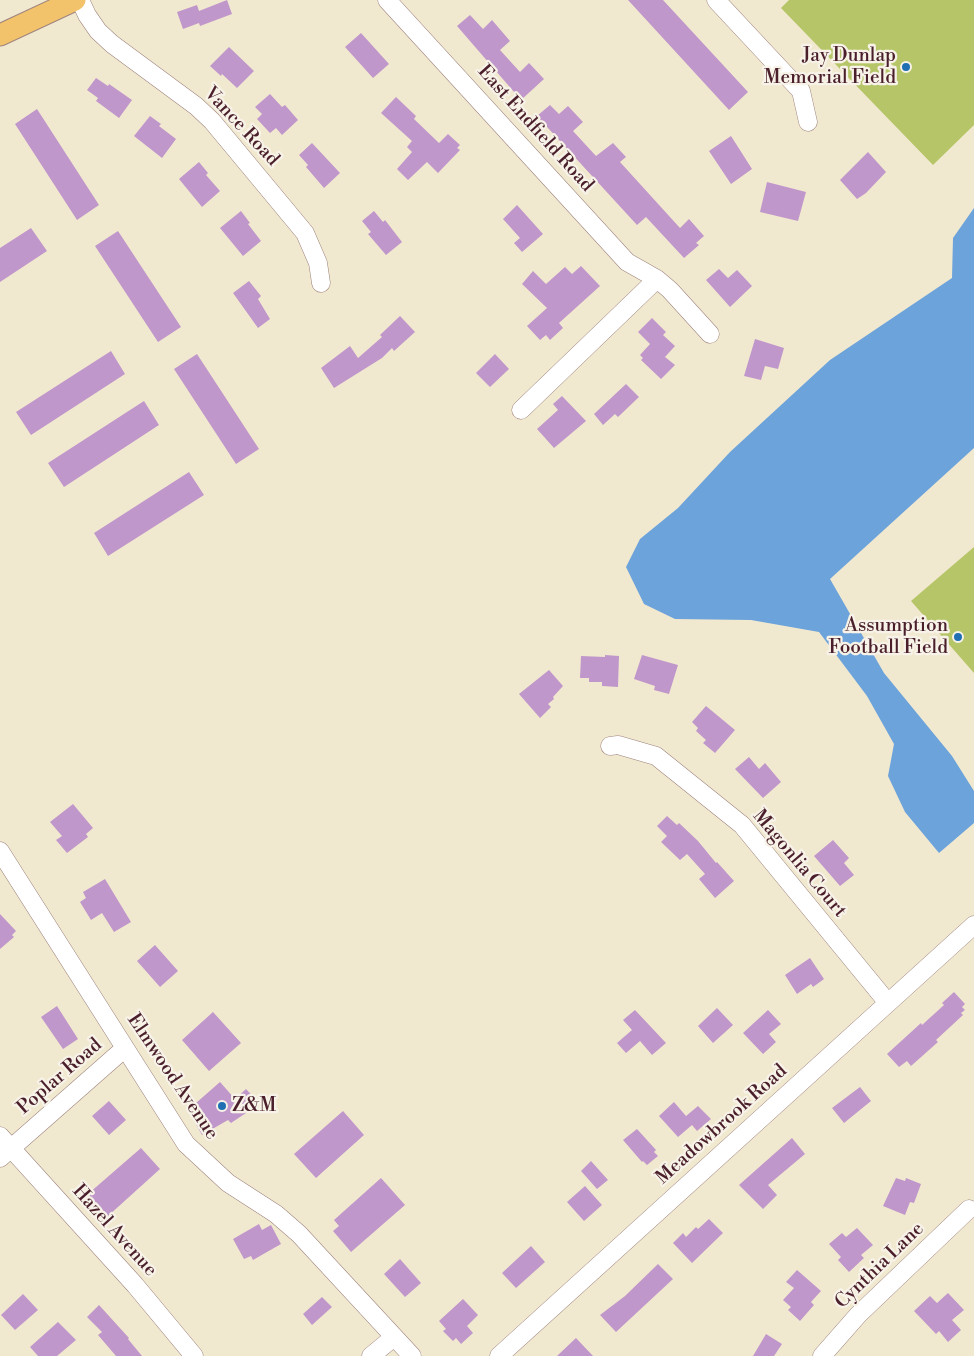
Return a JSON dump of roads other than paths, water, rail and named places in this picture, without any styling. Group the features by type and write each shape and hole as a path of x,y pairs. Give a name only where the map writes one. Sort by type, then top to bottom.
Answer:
{"main road":[{"path":"0,36 68,2"}],"street":[{"name":"East Endfield Road","path":"387,0 627,262 657,279 670,290 710,334"},
{"path":"716,0 801,91 808,122"},
{"name":"Vance Road","path":"68,2 87,15 98,31 105,37 196,106 212,121 305,233 318,263 320,283"},
{"path":"521,410 657,279"},
{"name":"Magonlia Court","path":"610,746 618,745 656,756 742,826 888,1003"},
{"name":"Elmwood Avenue","path":"0,851 186,1144 228,1183 276,1214 299,1234 412,1356"},
{"name":"Meadowbrook Road","path":"499,1356 974,925"},
{"name":"Poplar Road","path":"4,1147 126,1048"},
{"name":"Hazel Avenue","path":"4,1147 135,1285 194,1356"},
{"name":"Cynthia Lane","path":"822,1356 858,1315 969,1209"},
{"path":"371,1356 394,1337"}],"water":[{"path":"974,208 974,448 830,579 884,673 952,756 974,791 974,823 939,853 905,812 888,776 894,744 867,696 819,632 751,620 675,619 644,604 626,567 640,539 678,508 730,452 830,360 952,278 953,238"}],"place":[{"name":"Jay Dunlap Memorial Field","path":"906,67"},
{"name":"Assumption Football Field","path":"958,637"},
{"name":"Z&M","path":"222,1106"}]}
